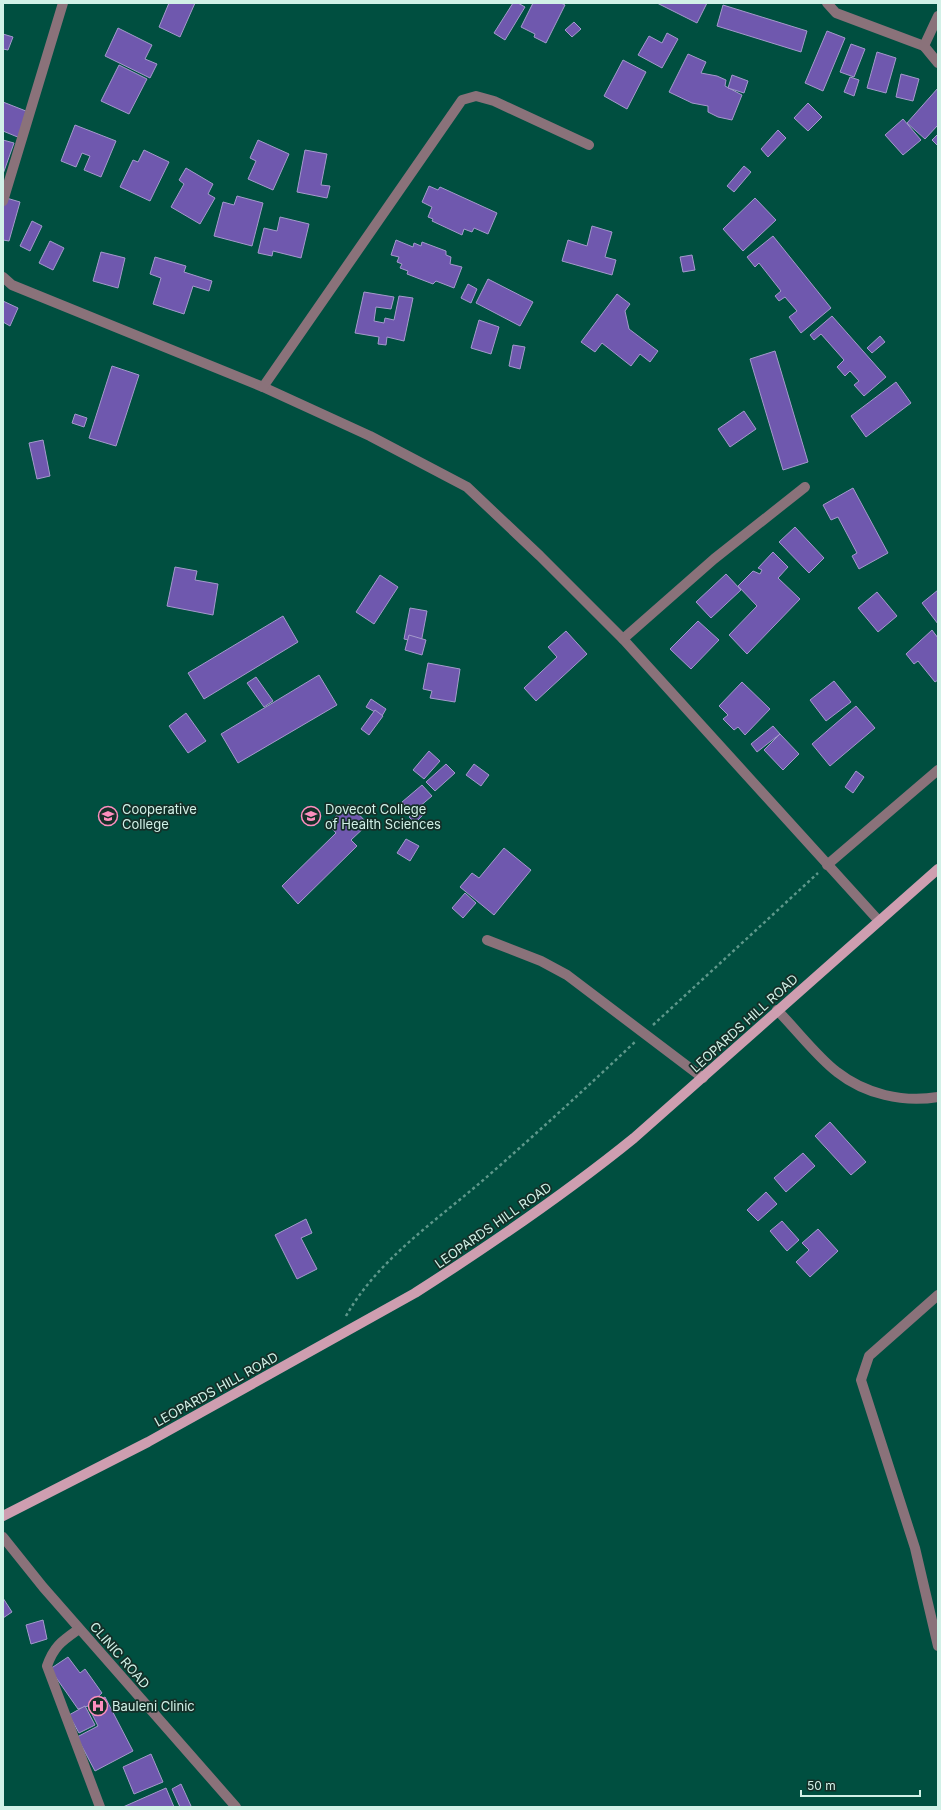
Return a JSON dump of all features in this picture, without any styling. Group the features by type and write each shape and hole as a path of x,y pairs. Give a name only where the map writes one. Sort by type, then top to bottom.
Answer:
{"main road":[{"name":"LEOPARDS HILL ROAD","path":"3,1516 148,1442 415,1294 569,1188 609,1159 938,869"}],"street":[{"path":"3,200 63,3"},
{"path":"826,3 836,12 924,46 938,63"},
{"path":"924,46 938,16"},
{"path":"263,388 462,100 476,96 494,100 589,145"},
{"path":"3,277 12,285 263,388 370,436 467,487 540,556 623,639 879,921"},
{"path":"623,639 714,559 805,487"},
{"path":"827,865 938,770"},
{"path":"487,940 541,961 567,975 702,1078"},
{"path":"777,1010 835,1071 851,1082 899,1099 921,1100 938,1097"},
{"path":"938,1295 869,1356 860,1380 914,1548 938,1646"},
{"name":"CLINIC ROAD","path":"3,1537 79,1629 236,1807"},
{"path":"79,1629 58,1645 52,1652 47,1666 100,1807"}],"path":[{"path":"336,1337 355,1300 372,1279 408,1245 567,1107 827,865"}],"building":[{"path":"169,3 195,3 180,37 159,27"},
{"path":"513,3 518,3 525,7 505,40 494,33"},
{"path":"533,3 561,3 565,5 546,43 534,37 535,34 521,27"},
{"path":"657,3 707,3 697,23"},
{"path":"723,5 807,31 801,52 717,26"},
{"path":"574,22 581,29 572,37 565,30"},
{"path":"118,28 152,45 145,59 157,64 150,78 105,56"},
{"path":"827,31 845,38 823,91 805,83"},
{"path":"667,33 678,39 662,68 638,55 649,36 662,43"},
{"path":"3,34 13,37 8,50 3,49"},
{"path":"851,44 865,49 854,77 840,72"},
{"path":"877,52 896,58 886,93 867,88"},
{"path":"688,54 706,62 701,73 717,76 726,80 725,86 742,95 732,120 718,117 708,112 708,106 692,103 669,92"},
{"path":"623,60 646,72 627,109 604,96"},
{"path":"119,65 147,79 129,114 101,101"},
{"path":"901,74 919,79 913,101 896,97"},
{"path":"732,75 748,81 744,93 728,88"},
{"path":"850,77 859,80 854,96 844,92"},
{"path":"938,88 938,125 925,139 907,123"},
{"path":"3,102 31,113 20,138 3,131"},
{"path":"808,103 822,117 808,131 794,118"},
{"path":"903,119 921,140 903,155 885,135"},
{"path":"75,125 116,141 101,177 84,170 90,156 82,153 76,167 61,161"},
{"path":"778,130 786,138 768,157 761,149"},
{"path":"938,134 938,146 932,140"},
{"path":"3,140 14,143 3,174"},
{"path":"258,140 289,154 273,190 248,179 256,161 250,158"},
{"path":"144,150 169,162 150,201 120,187 133,160 138,162"},
{"path":"305,150 327,154 321,185 330,186 327,198 297,192"},
{"path":"744,166 751,172 734,192 727,186"},
{"path":"186,168 213,184 208,194 215,198 200,224 171,207 184,184 179,180"},
{"path":"429,186 438,190 440,187 497,213 488,234 474,228 472,232 464,229 462,235 432,221 433,219 428,217 432,207 422,202"},
{"path":"237,196 263,203 252,246 214,236 223,202 234,205"},
{"path":"3,197 20,202 9,241 3,240"},
{"path":"755,198 776,220 743,251 723,229"},
{"path":"280,217 309,224 301,258 273,251 272,256 258,253 264,228 277,231"},
{"path":"32,221 42,226 30,251 20,246"},
{"path":"592,226 612,232 605,257 616,260 612,275 562,261 568,240 587,246"},
{"path":"773,236 831,308 801,333 789,317 797,311 785,297 779,301 775,296 781,291 759,263 755,267 747,257"},
{"path":"396,240 413,247 414,243 421,246 422,242 446,251 446,255 451,257 450,264 462,267 454,288 436,281 433,284 407,274 408,271 400,268 402,264 397,262 399,257 391,255"},
{"path":"50,241 64,248 53,270 39,263"},
{"path":"101,252 125,258 118,288 93,281"},
{"path":"692,255 695,270 683,272 680,257"},
{"path":"155,257 186,266 184,272 212,281 209,291 193,286 184,314 153,304 161,278 150,274"},
{"path":"488,279 533,302 520,326 476,303"},
{"path":"468,284 477,289 471,303 461,298"},
{"path":"364,292 394,297 391,309 376,307 374,321 384,323 385,318 394,320 399,296 413,298 404,341 387,337 386,345 378,344 379,337 355,333"},
{"path":"617,294 630,304 625,311 629,329 658,351 650,362 640,354 631,366 602,343 595,352 581,342"},
{"path":"3,301 18,308 10,326 3,322"},
{"path":"832,316 886,377 864,396 854,385 859,381 850,371 845,376 837,367 844,360 821,334 814,340 810,335"},
{"path":"479,320 499,327 491,354 471,348"},
{"path":"880,336 885,342 872,353 867,348"},
{"path":"513,345 525,347 520,369 509,366"},
{"path":"775,351 808,462 783,470 750,359"},
{"path":"112,366 139,375 116,446 89,438"},
{"path":"896,382 911,403 866,437 851,416"},
{"path":"744,411 756,429 730,447 718,429"},
{"path":"75,414 87,418 84,427 72,423"},
{"path":"43,440 50,476 37,479 29,443"},
{"path":"853,488 888,553 859,569 852,556 857,553 838,517 831,520 823,505"},
{"path":"795,527 824,558 809,573 779,542"},
{"path":"773,552 788,567 778,578 800,599 747,654 729,635 757,606 738,586 753,571 760,574 762,570 758,568"},
{"path":"175,567 197,571 195,580 218,584 213,615 167,606"},
{"path":"726,574 741,590 711,618 696,602"},
{"path":"380,575 398,587 374,624 356,612"},
{"path":"938,590 938,624 922,603"},
{"path":"877,592 897,616 878,632 858,608"},
{"path":"410,608 427,611 421,643 404,639"},
{"path":"283,616 298,642 204,699 188,673"},
{"path":"698,621 719,640 691,669 670,649"},
{"path":"932,630 938,638 938,680 935,682 918,661 914,664 906,654"},
{"path":"566,631 587,654 536,701 524,688 557,657 548,647"},
{"path":"409,635 426,640 422,655 405,650"},
{"path":"428,663 460,669 455,702 430,698 432,691 423,689"},
{"path":"319,675 337,705 238,763 221,734"},
{"path":"256,677 273,701 264,707 247,683"},
{"path":"834,681 851,702 826,721 810,700"},
{"path":"742,682 770,709 745,735 738,727 734,730 723,719 728,715 719,706"},
{"path":"371,699 386,709 382,716 366,707"},
{"path":"856,706 875,728 830,766 812,744"},
{"path":"375,710 383,716 369,735 361,729"},
{"path":"186,713 206,741 188,753 169,726"},
{"path":"773,726 780,734 757,752 751,744"},
{"path":"780,734 799,754 783,770 764,750"},
{"path":"429,751 440,761 424,779 413,770"},
{"path":"446,764 455,773 435,791 426,782"},
{"path":"474,764 489,775 481,786 466,775"},
{"path":"856,771 864,777 853,793 845,787"},
{"path":"422,785 432,796 412,813 402,802"},
{"path":"349,804 368,824 351,840 357,846 298,904 282,886 336,833 328,824"},
{"path":"421,805 427,811 415,823 409,817"},
{"path":"406,839 419,846 410,861 397,853"},
{"path":"504,848 531,870 494,915 460,887 472,873 479,878"},
{"path":"465,893 476,903 463,918 452,908"},
{"path":"830,1122 866,1162 851,1175 815,1136"},
{"path":"803,1153 815,1166 786,1192 774,1178"},
{"path":"766,1192 777,1204 758,1221 747,1210"},
{"path":"306,1219 312,1233 301,1238 317,1269 297,1279 275,1235"},
{"path":"782,1221 799,1240 787,1251 770,1231"},
{"path":"818,1229 838,1251 810,1277 796,1262 809,1250 802,1243"},
{"path":"3,1598 12,1612 3,1618"},
{"path":"43,1620 47,1639 31,1644 26,1625"},
{"path":"68,1657 80,1673 85,1669 102,1693 88,1706 78,1709 50,1669"},
{"path":"105,1697 133,1751 95,1771 77,1737 98,1726 88,1706"},
{"path":"85,1706 95,1725 79,1733 69,1715"},
{"path":"151,1754 163,1782 134,1794 123,1767"},
{"path":"181,1784 191,1806 189,1807 180,1807 172,1789"},
{"path":"166,1788 174,1807 123,1807"}],"place":[{"name":"Cooperative College","path":"108,816"},
{"name":"Dovecot College of Health Sciences","path":"311,816"},
{"name":"Bauleni Clinic","path":"98,1706"}]}
